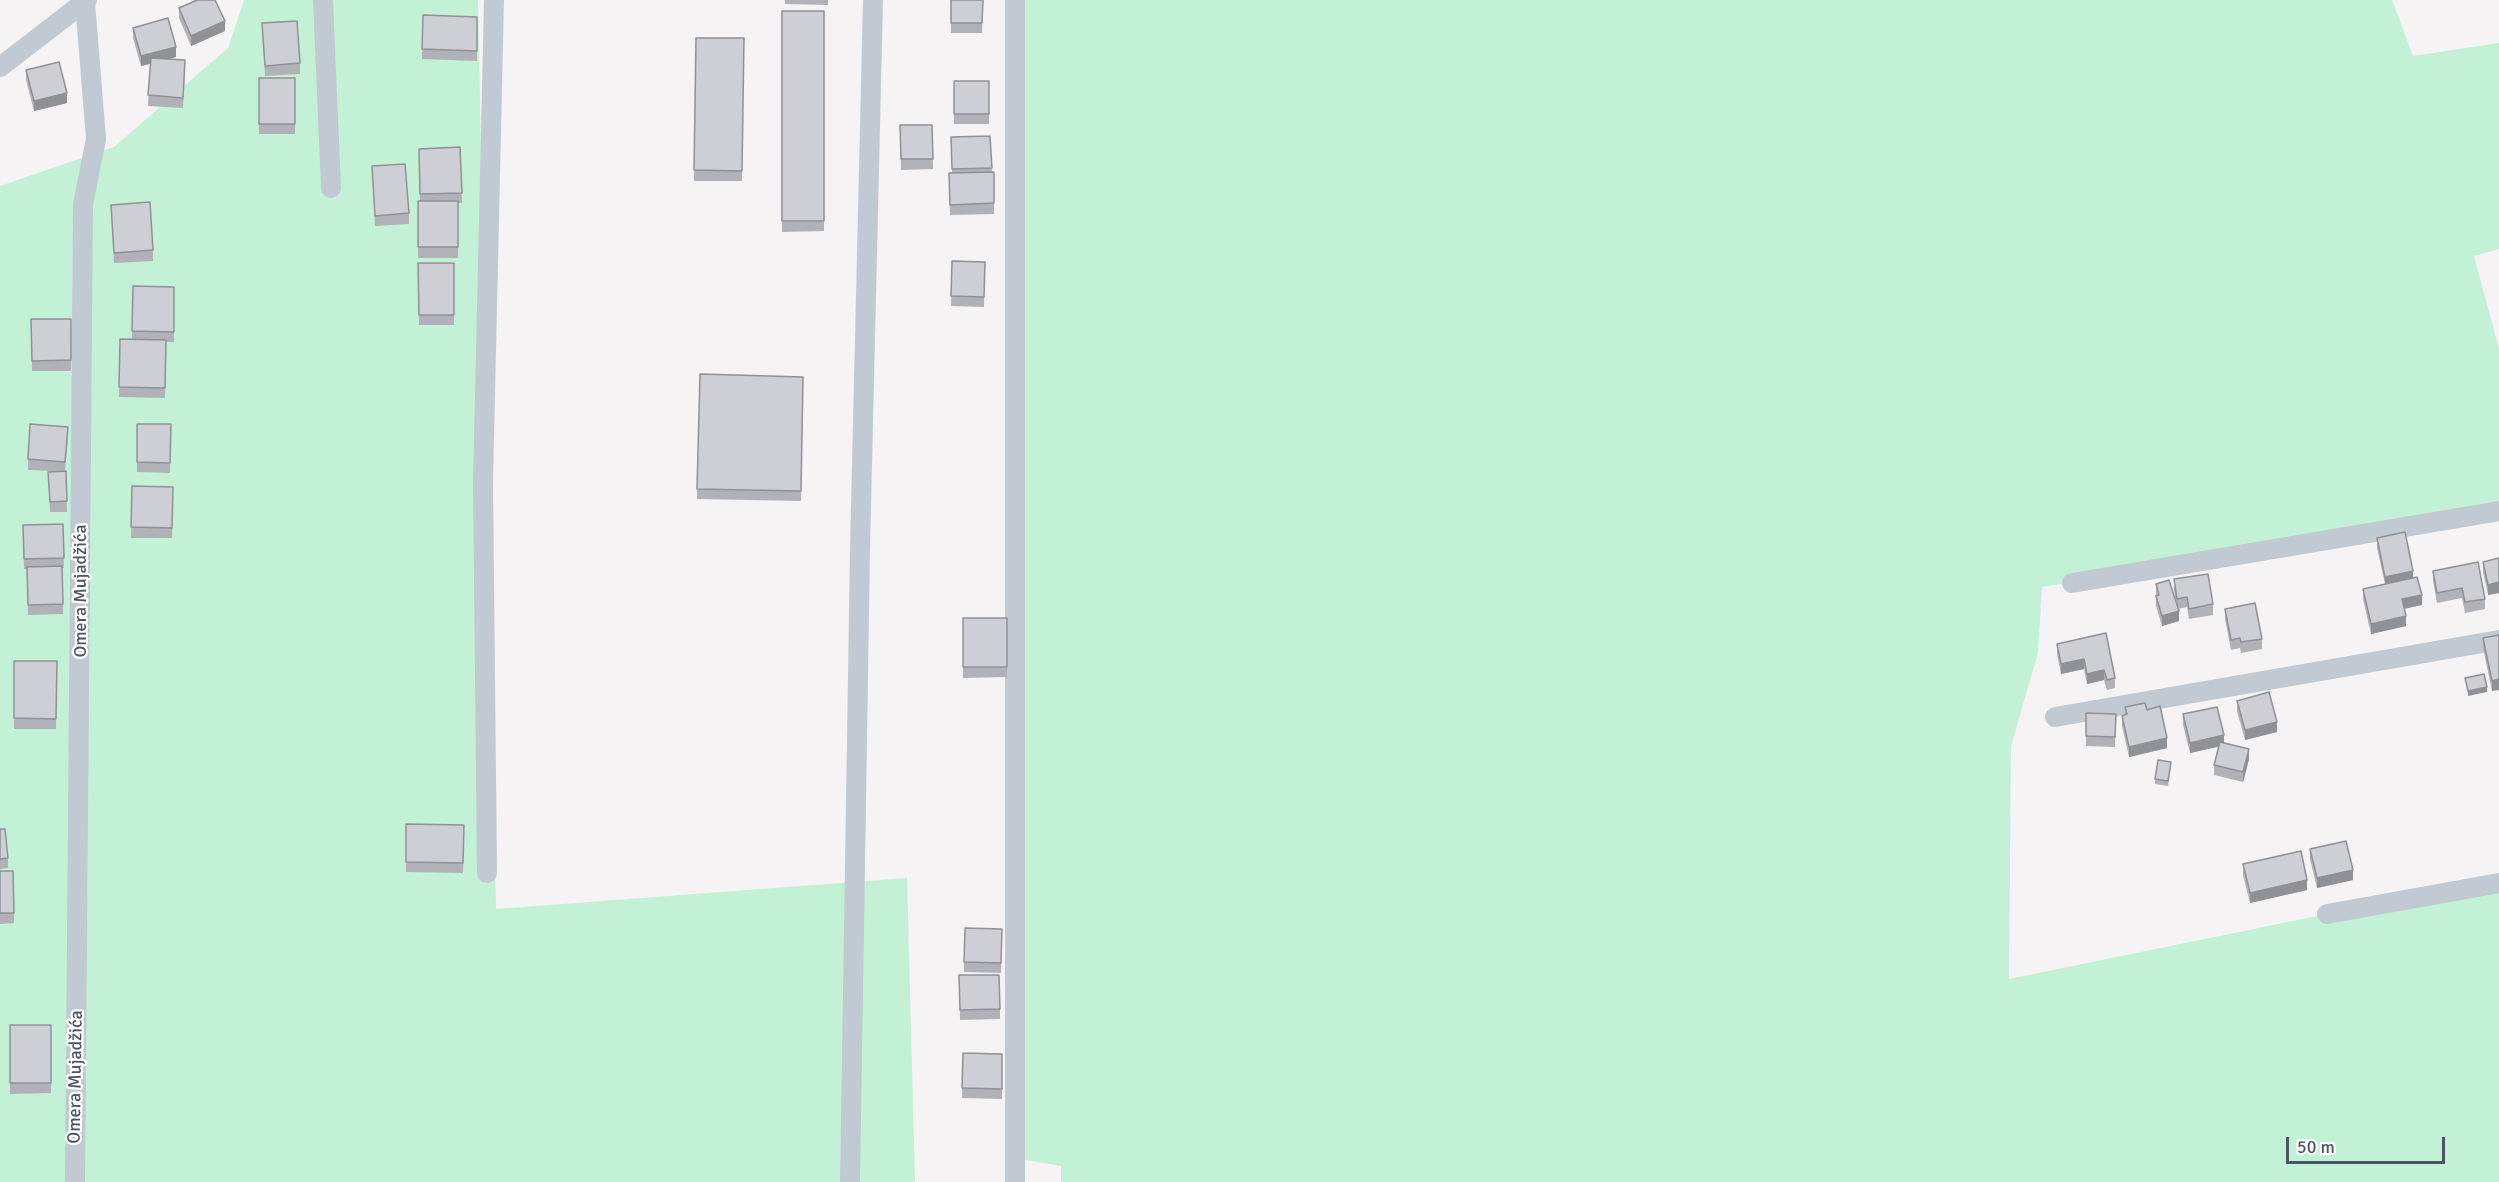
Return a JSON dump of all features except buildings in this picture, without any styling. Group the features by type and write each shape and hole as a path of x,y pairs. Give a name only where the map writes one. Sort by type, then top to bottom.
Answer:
{"street":[{"path":"323,0 331,188"},
{"path":"487,873 483,482 494,0"},
{"path":"850,1182 860,561 873,0"},
{"path":"1015,0 1015,1182"},
{"path":"0,67 86,1"},
{"name":"Omera Mujadžića","path":"75,1182 83,204 96,139 86,1"},
{"path":"2072,583 2499,511"},
{"path":"2055,717 2499,640"},
{"path":"2327,914 2499,884"}],"green space":[{"path":"244,0 478,0 496,909 907,878 915,1182 0,1182 0,186 114,147 228,48"},
{"path":"1015,0 2392,0 2413,56 2499,43 2499,249 2474,256 2499,349 2499,511 2042,587 2038,653 2011,746 2009,979 2327,914 2499,883 2499,1182 1061,1182 1061,1166 1009,1157"}]}
